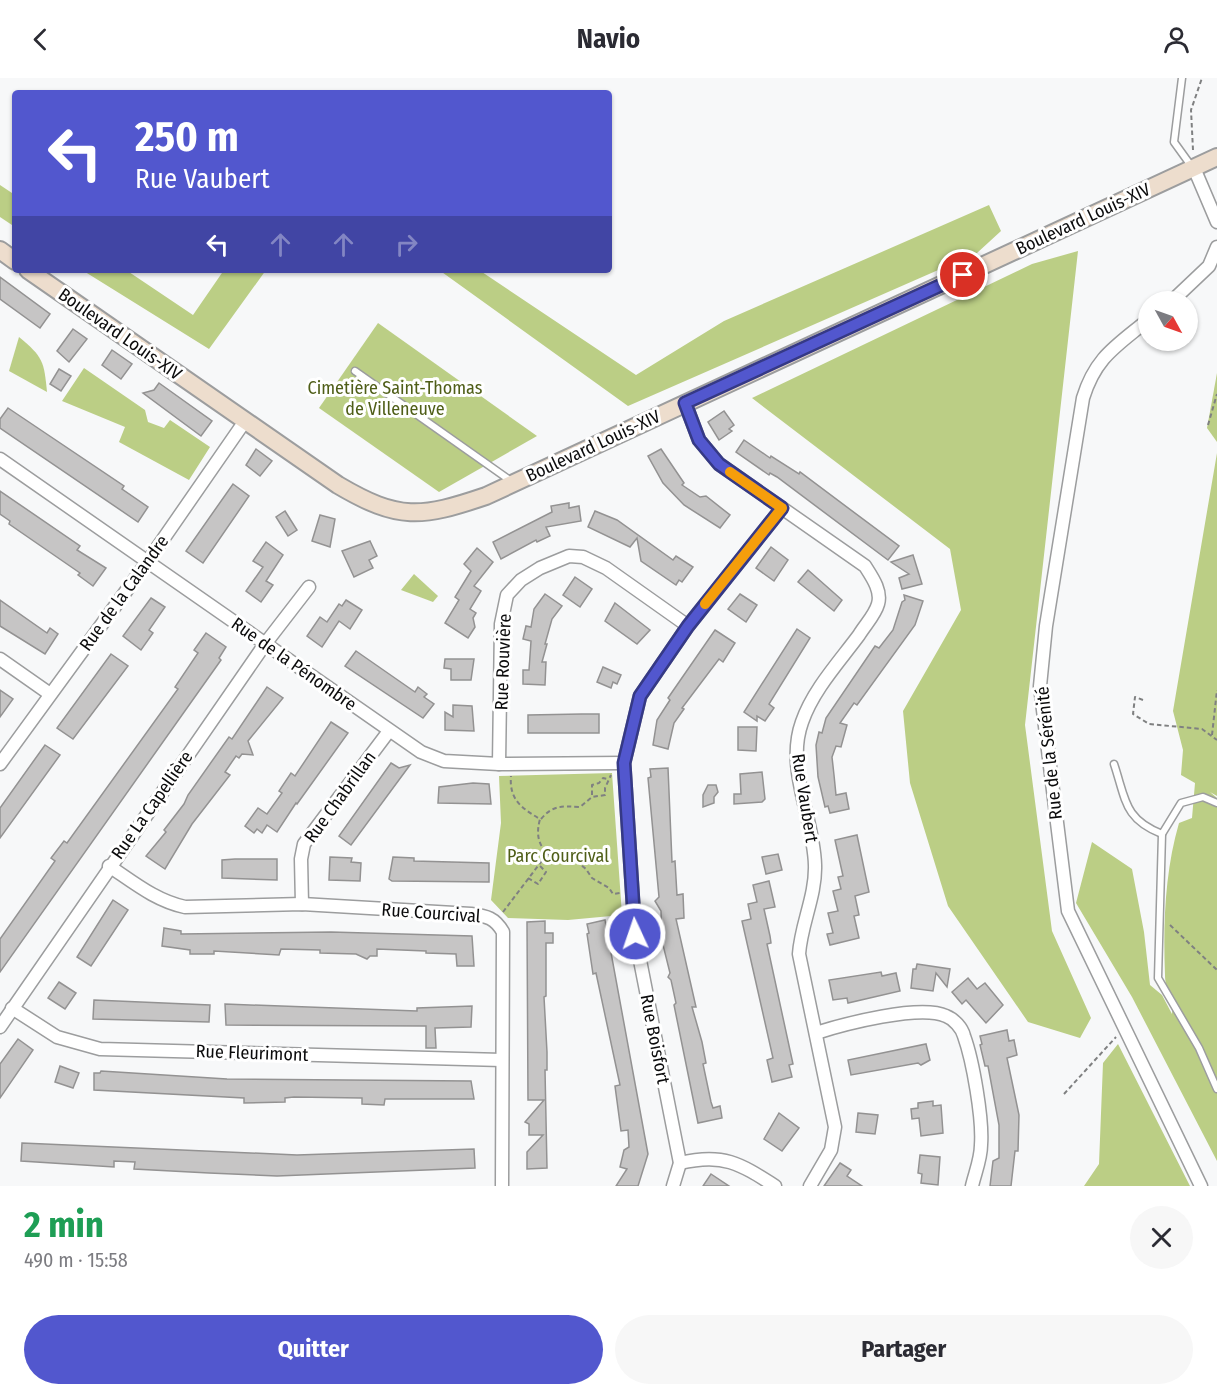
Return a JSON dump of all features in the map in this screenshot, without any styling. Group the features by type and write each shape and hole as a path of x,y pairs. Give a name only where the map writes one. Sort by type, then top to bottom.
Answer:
{"main road":[{"name":"Boulevard Louis-XIV","path":"32,273 338,485 369,503 400,512 439,512 514,483 1217,157"}],"street":[{"path":"1194,168 1217,222"},
{"path":"1183,291 1209,266 1217,247"},
{"name":"Rue de la Sérénité","path":"1138,329 1102,358 1090,376 1083,398 1046,626 1040,686 1068,911 1201,1186"},
{"name":"Rue Vaubert","path":"685,403 699,440 719,464 865,566 876,583 879,602 810,702 801,724 795,752 815,863 814,886 801,931 799,954 835,1127 831,1150 810,1186"},
{"name":"Rue de la Calandre","path":"0,764 148,561 245,421"},
{"name":"Rue de la Pénombre","path":"0,459 421,752 444,761 505,764 624,763"},
{"name":"Rue Boisfort","path":"673,1186 680,1163 635,934 624,763 640,696 688,626 782,508"},
{"name":"Rue Rouvière","path":"505,764 501,624 507,595 521,580 540,568 569,556 583,557 606,568 688,626"},
{"name":"Rue La Capellière","path":"0,1027 109,866 265,644 309,587"},
{"path":"0,659 50,694"},
{"name":"Rue Chabrillan","path":"302,904 301,859 304,844 389,731"},
{"name":"Rue Courcival","path":"109,866 168,903 185,907 302,904 471,914 486,916 496,921 503,932 502,1186"},
{"name":"Rue Fleurimont","path":"12,1008 57,1037 100,1049 502,1060"},
{"path":"816,1034 850,1022 928,1011 946,1016 956,1023 964,1035 978,1104 981,1146 972,1186"},
{"path":"680,1163 704,1158 722,1160 744,1167 775,1186"}],"lane":[{"path":"1182,78 1174,142 1194,168"},
{"path":"355,371 514,483"},
{"path":"1114,764 1131,816 1143,826 1162,834"},
{"path":"1217,803 1203,797 1181,804 1162,834 1158,978 1199,1048 1217,1089"}],"path":[{"path":"1194,168 1191,110 1202,78"},
{"path":"1208,425 1217,394"},
{"path":"1211,736 1217,690"},
{"path":"1143,700 1136,697 1133,714 1149,724 1202,729 1217,740"},
{"path":"592,796 592,785 599,783 603,778 608,779 624,763"},
{"path":"505,764 515,802 540,819"},
{"path":"608,779 610,783 605,788 605,795 592,796 580,807 561,805 550,809 540,819 537,836 540,845 548,854 576,861 592,878 609,888 613,894 632,893"},
{"path":"599,783 605,788"},
{"path":"496,921 548,854"},
{"path":"528,878 538,884 546,872 539,865"},
{"path":"1159,915 1217,970"},
{"path":"1064,1094 1124,1028"}],"green space":[{"path":"0,185 12,193 12,225 0,217"},
{"path":"989,205 1001,231 977,253 628,406 443,273 483,273 636,375 724,321"},
{"path":"1078,251 1025,725 1052,931 1091,1018 1080,1038 1028,1022 948,906 910,783 903,711 961,610 950,549 752,398 1032,264"},
{"path":"87,273 130,273 193,315 222,273 264,273 209,349"},
{"name":"Cimetière Saint-Thomas de Villeneuve","path":"378,323 537,436 439,492 319,408"},
{"path":"19,337 41,360 47,392 9,371"},
{"path":"84,368 145,410 148,422 164,428 170,420 210,447 189,480 119,442 125,427 62,401"},
{"path":"1217,373 1217,442 1207,428"},
{"path":"1217,453 1217,796 1210,792 1217,798 1217,1161 1132,997 1076,903 1092,842 1132,869 1144,932 1150,985 1162,995 1172,1014 1172,1002 1165,975 1164,936 1168,879 1179,823 1192,818 1195,783 1181,775 1183,750 1173,711"},
{"path":"414,574 438,596 433,602 401,590"},
{"name":"Parc Courcival","path":"612,773 622,915 568,920 508,918 491,900 501,823 499,776"},
{"path":"1118,1044 1190,1186 1084,1186 1099,1164 1103,1063"}],"building":[{"path":"0,277 50,314 40,328 0,299"},
{"path":"73,329 87,339 69,362 57,351"},
{"path":"112,350 132,364 121,379 102,365"},
{"path":"59,369 71,376 61,391 50,384"},
{"path":"159,383 212,421 201,436 143,393 154,390"},
{"path":"8,408 124,486 122,489 148,507 138,522 0,428 0,419"},
{"path":"724,411 734,425 729,429 732,431 719,440 708,422"},
{"path":"744,440 770,458 771,456 799,474 800,472 899,546 888,560 777,477 770,473 769,475 736,452"},
{"path":"256,449 272,461 260,476 246,465"},
{"path":"661,449 684,483 682,485 700,497 706,496 730,515 720,528 684,505 663,483 648,456"},
{"path":"233,484 249,496 203,563 186,551"},
{"path":"0,491 80,546 77,550 106,568 93,586 78,575 80,573 9,524 10,521 0,514"},
{"path":"569,503 569,508 579,506 581,521 546,527 550,536 537,542 536,540 501,559 493,542 552,512 551,506"},
{"path":"285,511 297,530 288,536 276,517"},
{"path":"595,511 617,520 673,560 676,556 693,567 682,582 679,580 676,585 641,561 637,538 630,547 588,527"},
{"path":"320,515 335,519 330,547 312,541"},
{"path":"370,541 377,556 369,560 373,568 354,577 342,551"},
{"path":"266,542 283,555 266,581 273,585 261,602 246,591 263,567 253,561"},
{"path":"771,547 788,560 774,581 756,568"},
{"path":"477,548 493,562 474,586 481,591 470,609 476,613 473,618 475,627 468,638 445,623 459,600 455,597 471,571 464,564"},
{"path":"913,555 922,584 902,589 899,578 909,574 891,562"},
{"path":"808,570 842,600 834,611 798,582"},
{"path":"575,577 592,589 580,607 563,595"},
{"path":"545,594 562,606 552,619 545,644 547,644 542,662 546,662 545,685 523,684 523,670 529,670 531,641 523,639 526,626 531,627 534,609"},
{"path":"740,594 757,605 746,622 728,609"},
{"path":"904,595 923,601 915,625 857,705 854,703 840,723 847,725 841,747 836,746 832,757 836,795 846,793 849,809 830,813 828,806 825,807 818,777 816,745 819,732 822,733 826,718 875,646 879,648 893,630 902,602 905,600"},
{"path":"151,598 165,607 149,630 153,633 141,650 123,636"},
{"path":"0,600 47,633 50,628 58,634 45,654 0,626"},
{"path":"346,600 362,610 350,629 339,621 322,647 307,636 320,617 327,622 339,604 342,606"},
{"path":"615,603 650,630 637,644 605,621"},
{"path":"797,629 810,638 769,704 774,708 765,721 757,716 757,721 744,712"},
{"path":"715,630 735,643 723,662 719,659 682,708 684,709 674,723 668,749 653,745 657,720 670,700 668,698"},
{"path":"206,633 226,647 219,658 221,660 0,972 0,939 55,861 51,858 64,841 67,843 178,689 175,687 198,653 194,650"},
{"path":"356,651 415,692 418,687 427,694 424,697 434,704 423,718 345,666"},
{"path":"111,654 128,666 73,739 57,728"},
{"path":"445,659 474,659 471,680 451,680 451,669 444,668"},
{"path":"603,667 621,675 617,684 613,682 611,688 597,682"},
{"path":"267,687 283,698 248,741 253,755 242,754 239,758 236,756 225,772 230,775 192,824 165,869 146,856 166,832 164,830 188,795 229,737 232,739"},
{"path":"0,690 13,699 0,717"},
{"path":"453,705 472,706 474,731 445,730 445,712 453,717"},
{"path":"599,714 599,733 528,733 528,715"},
{"path":"331,722 348,733 277,832 267,825 262,833 257,829 254,833 245,826 258,808 267,814 282,793 279,791 291,773 295,776"},
{"path":"738,727 757,727 756,751 738,750"},
{"path":"45,745 60,755 0,838 0,808"},
{"path":"391,763 399,768 410,765 351,845 339,836"},
{"path":"668,768 672,862 675,861 677,895 683,894 684,918 676,919 696,1007 692,1007 702,1042 706,1063 703,1064 711,1102 713,1108 720,1106 722,1118 698,1123 674,1005 676,1003 671,980 668,977 670,973 662,941 661,911 655,901 659,897 648,778 651,777 650,769"},
{"path":"762,772 765,799 762,802 734,804 734,794 741,794 740,774"},
{"path":"473,783 489,784 491,804 438,803 439,787"},
{"path":"708,785 716,785 718,792 714,797 714,803 703,807 703,795"},
{"path":"857,835 869,892 855,896 859,915 854,916 859,938 830,945 827,934 833,933 828,913 838,911 833,891 841,889 838,877 843,876 835,840"},
{"path":"778,854 782,870 766,874 762,857"},
{"path":"330,857 352,858 351,862 361,863 360,881 329,880"},
{"path":"393,857 414,858 414,861 489,863 489,882 392,881 389,879"},
{"path":"277,859 277,880 222,878 222,860"},
{"path":"769,881 775,907 764,909 771,943 767,944 793,1064 789,1065 792,1077 772,1082 767,1060 773,1058 742,921 751,919 748,904 757,902 753,885"},
{"path":"113,900 128,910 91,966 77,957"},
{"path":"605,920 648,1154 638,1186 616,1186 627,1169 620,1167 624,1150 629,1147 628,1130 621,1131 615,1086 620,1085 596,973 593,974 587,934 589,933 587,924"},
{"path":"545,921 545,933 553,933 553,943 546,943 546,996 544,997 547,1052 547,1070 545,1070 547,1168 527,1169 527,1152 543,1135 529,1135 529,1124 525,1122 544,1100 528,1100 527,922"},
{"path":"164,928 181,931 181,934 331,932 472,936 474,966 457,966 456,954 426,953 426,951 377,949 377,956 370,956 367,959 356,954 320,953 320,950 281,949 279,955 214,951 214,954 190,954 190,950 162,946"},
{"path":"917,964 950,969 947,987 936,973 933,991 911,988 913,969 916,969"},
{"path":"881,972 882,976 896,973 900,991 848,1003 847,998 833,1000 829,980"},
{"path":"968,978 977,989 985,983 1003,1005 986,1023 966,1000 962,1004 952,992"},
{"path":"59,982 76,993 65,1009 48,998"},
{"path":"94,1000 210,1005 209,1022 93,1019"},
{"path":"225,1004 417,1011 417,1008 472,1006 471,1027 435,1028 436,1048 426,1048 426,1026 226,1025"},
{"path":"1007,1030 1009,1041 1014,1040 1017,1055 1007,1058 1019,1115 1018,1151 1015,1151 1011,1186 990,1186 993,1161 999,1158 999,1125 988,1066 985,1066 980,1045 982,1044 980,1036"},
{"path":"18,1039 33,1050 0,1098 0,1064"},
{"path":"926,1044 930,1060 921,1065 918,1063 851,1075 848,1060"},
{"path":"60,1066 79,1073 73,1088 55,1082"},
{"path":"101,1071 227,1079 471,1081 474,1099 385,1099 384,1105 362,1104 362,1098 294,1097 285,1098 285,1102 244,1103 244,1098 94,1090 94,1073"},
{"path":"933,1101 933,1106 941,1105 943,1133 921,1136 919,1118 912,1119 911,1109 918,1108 918,1103"},
{"path":"779,1113 799,1128 782,1151 764,1139"},
{"path":"858,1113 878,1115 875,1134 856,1132"},
{"path":"22,1143 297,1155 474,1149 475,1168 277,1176 134,1169 135,1162 114,1161 114,1167 21,1161"},
{"path":"920,1155 940,1157 938,1185 921,1183 922,1174 918,1173"},
{"path":"840,1163 851,1170 847,1176 862,1186 824,1186"},
{"path":"711,1174 729,1186 703,1186"}],"slow traffic":[{"path":"705,604 782,508 730,472"}],"route":[{"path":"635,934 624,763 640,696 688,626 782,508 719,464 699,440 685,403 963,275"}]}
